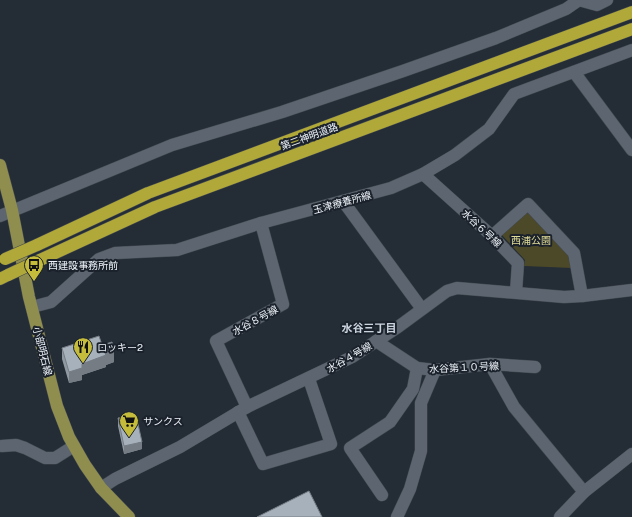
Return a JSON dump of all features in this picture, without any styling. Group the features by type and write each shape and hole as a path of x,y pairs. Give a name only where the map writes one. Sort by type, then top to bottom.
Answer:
{"highway":[{"name":"第二神明道路","path":"2,260 148,193 632,12"},
{"name":"第二神明道路","path":"4,277 155,206 632,29"}],"main road":[{"name":"小部明石線","path":"0,165 12,210 32,306 57,406 74,446 101,488 129,517"}],"street":[{"path":"0,216 172,145 289,109 496,38 566,9 579,0 597,5 607,0"},
{"name":"玉津療養所線","path":"32,306 51,302 99,259 114,253 177,250 261,223 391,188 423,174 455,155 489,129 514,94 632,50"},
{"path":"574,72 632,150"},
{"name":"水谷６号線","path":"423,174 492,236 518,263 516,292"},
{"path":"344,201 422,309"},
{"path":"492,236 528,204 574,253 582,296"},
{"name":"水谷８号線","path":"242,410 216,341 283,304 261,223"},
{"name":"水谷４号線","path":"101,488 180,447 242,410 352,357 376,342 447,291 457,288 582,296 632,290"},
{"name":"水谷第１０号線","path":"376,342 417,368 435,370 490,364 535,367"},
{"path":"490,364 514,407 584,492"},
{"path":"382,495 350,448 390,422 413,389 417,368"},
{"path":"397,517 410,489 421,451 421,403 435,370"},
{"path":"242,410 264,464 331,444 309,379"},
{"path":"2,446 16,445 45,458 55,458 74,446"},
{"path":"560,517 584,492 632,454"}],"green space":[{"name":"西浦公園","path":"530,212 567,253 572,268 524,266 525,260 502,235 525,214"}],"building":[{"path":"99,336 102,345 112,342 114,350 105,354 106,355 82,364 82,368 69,372 62,348"},
{"path":"136,415 142,442 124,446 118,418"},
{"path":"309,491 322,517 257,517"}],"place":[{"name":"西建設事務所前","path":"34,282"},
{"name":"ロッキー2","path":"83,364"},
{"name":"サンクス","path":"129,438"}],"district":[{"name":"水谷三丁目","path":"369,328"}]}
